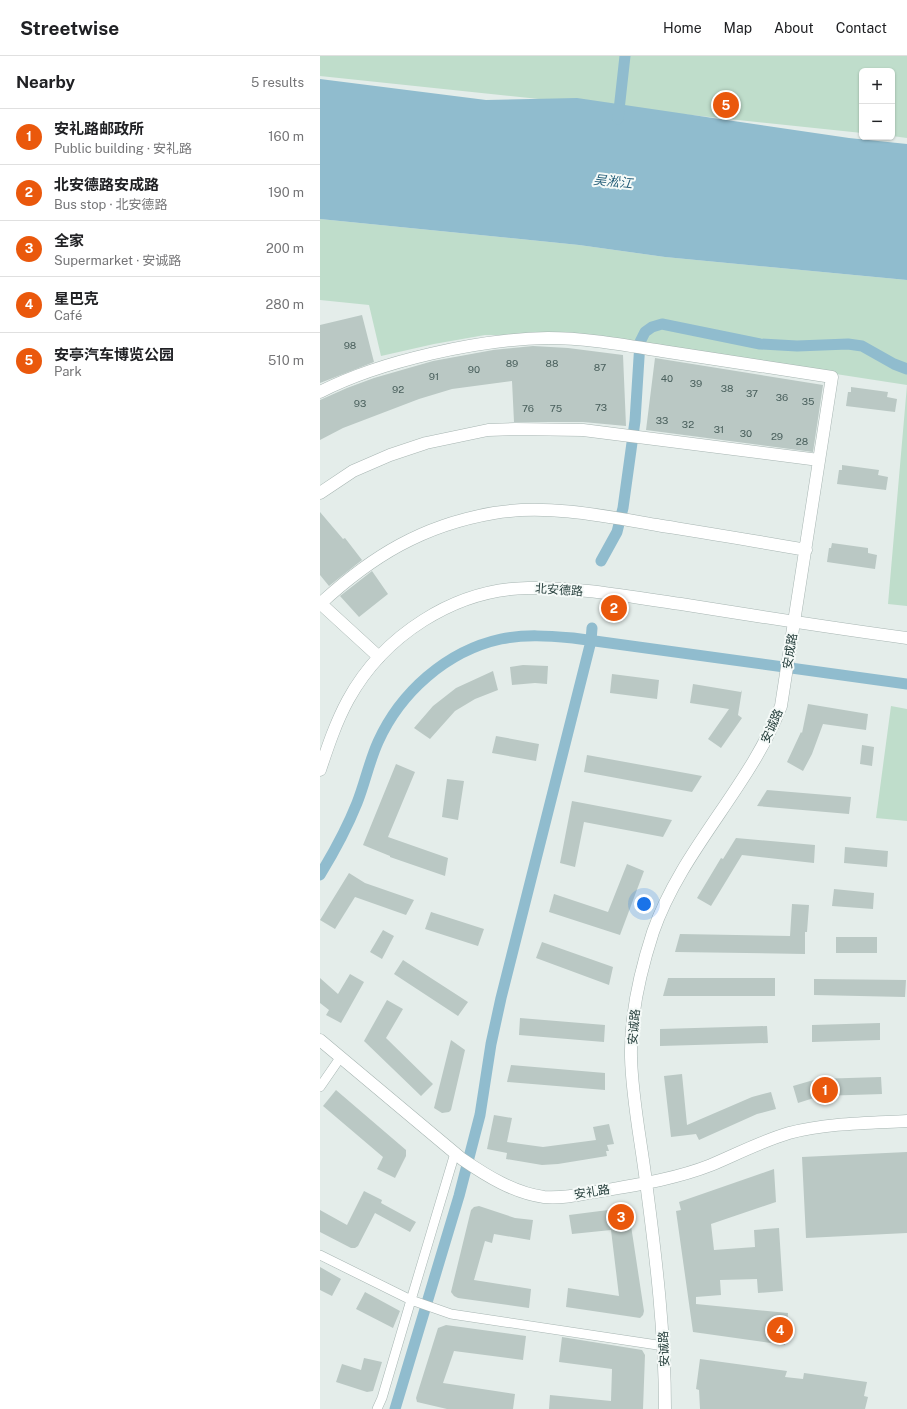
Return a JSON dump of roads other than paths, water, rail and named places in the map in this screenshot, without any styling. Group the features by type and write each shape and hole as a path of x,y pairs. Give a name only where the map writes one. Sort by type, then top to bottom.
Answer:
{"street":[{"name":"安成路","path":"320,392 383,367 441,352 490,343 548,338 593,340 832,377 785,681"},
{"path":"320,493 353,471 390,455 426,443 488,430 583,430 819,460"},
{"path":"379,657 320,603 364,566 392,548 421,534 459,522 495,513 527,510 564,512 635,521 806,550"},
{"name":"北安德路","path":"320,770 337,723 348,700 362,677 379,657 396,640 414,626 447,607 479,596 527,588 557,588 614,594 907,638"},
{"name":"安诚路","path":"665,1409 664,1346 631,1056 637,990 644,962 668,896 684,866 765,744 781,706 785,681"},
{"name":"安礼路","path":"320,1040 458,1156 476,1169 516,1190 544,1197 574,1196 646,1183 709,1165 765,1140 792,1133 846,1125 907,1121"},
{"path":"320,1087 340,1058"},
{"path":"377,1409 416,1302 458,1156"},
{"path":"320,1255 416,1302 451,1314 664,1346"}],"water":[{"name":"吴淞江","path":"320,79 486,100 577,98 859,140 907,144 907,280 665,257 579,245 320,219"}],"waterway":[{"path":"618,119 625,56"},
{"path":"601,561 617,532 623,508 635,421 640,342 645,332 652,327 662,324 760,344 797,346 848,344 862,346 894,364 907,369"},
{"path":"395,1409 459,1196 480,1115 491,1044 501,998 591,641 592,628"},
{"path":"320,875 340,840 353,812 372,757 387,724 412,691 427,677 462,653 481,645 501,639 519,636 573,638 907,684"}],"place":[{"name":"安亭汽车博览公园","path":"726,105"},
{"name":"北安德路安成路","path":"614,608"},
{"name":"安礼路邮政所","path":"825,1090"},
{"name":"全家","path":"621,1217"},
{"name":"星巴克","path":"780,1330"}]}
